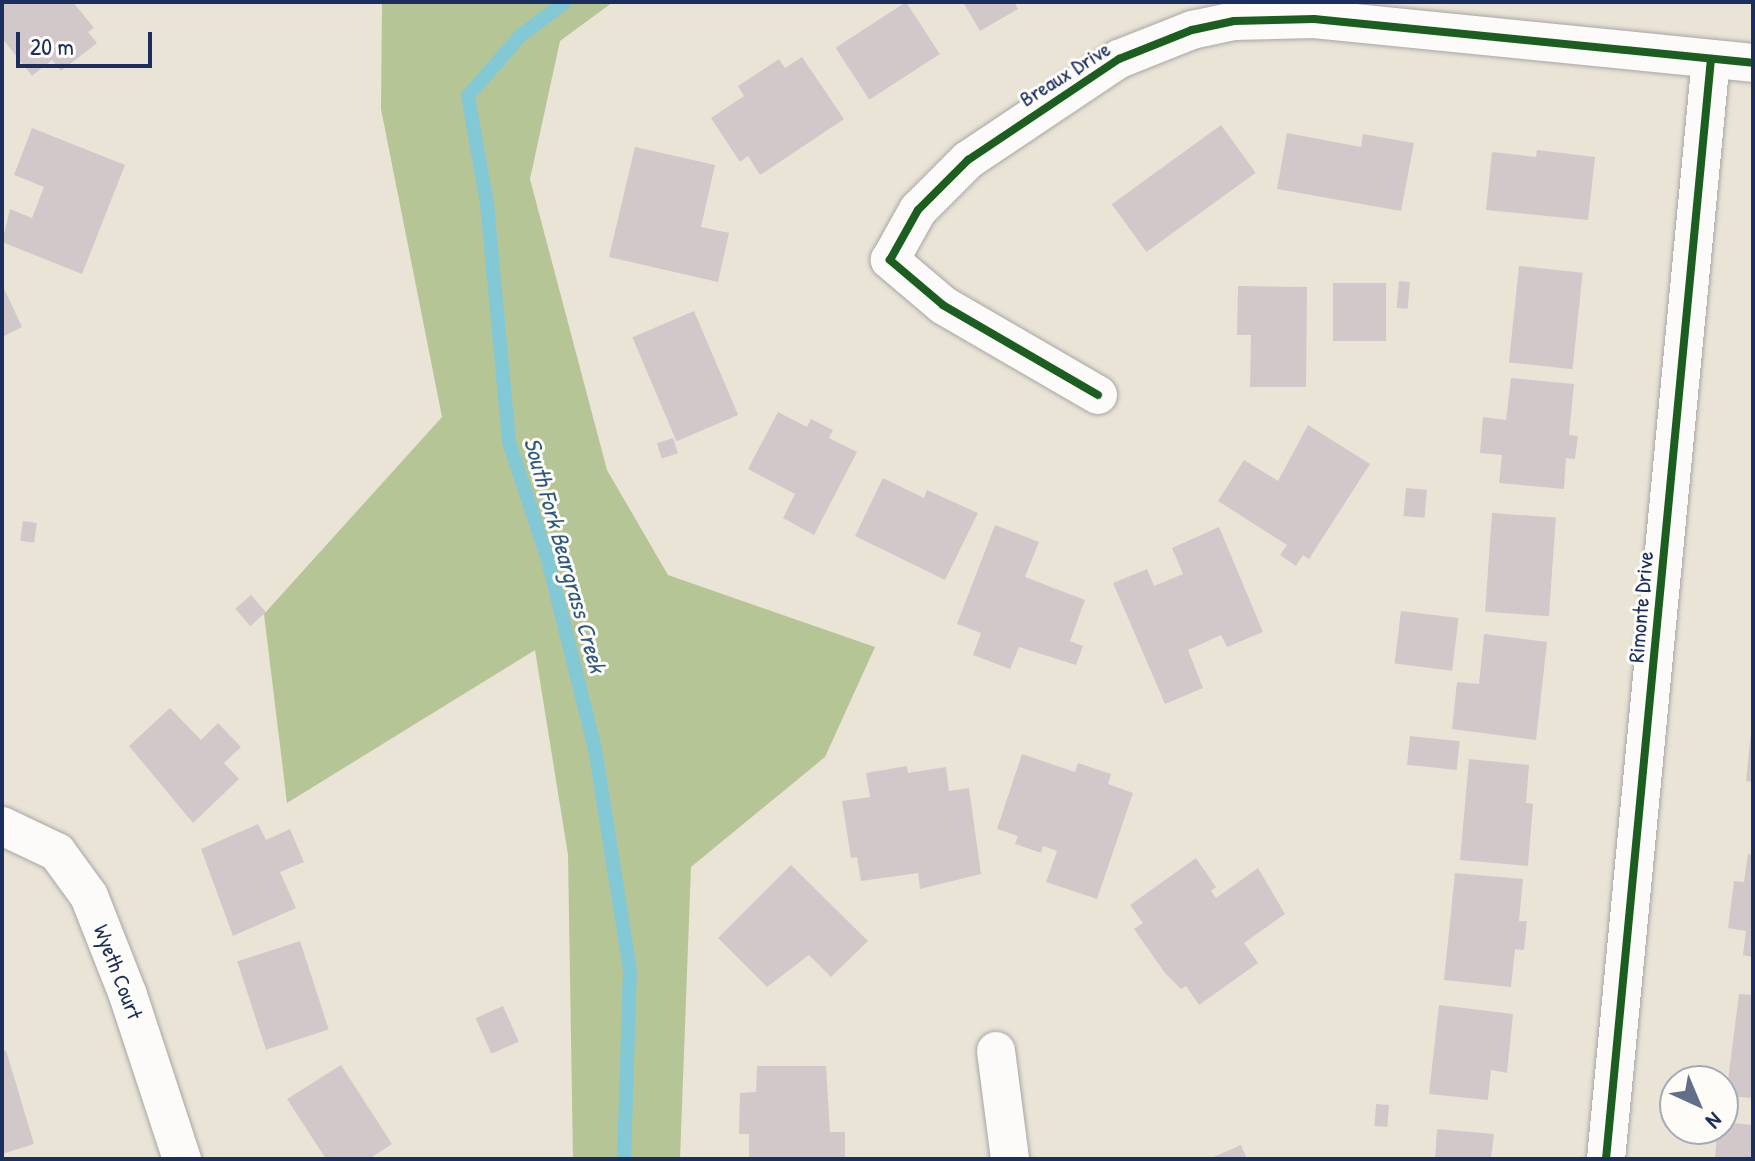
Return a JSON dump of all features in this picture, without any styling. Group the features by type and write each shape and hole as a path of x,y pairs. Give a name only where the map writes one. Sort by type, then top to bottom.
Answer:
{"street":[{"name":"Breaux Drive","path":"1098,395 943,305 890,260 918,210 968,160 1119,59 1192,30 1234,21 1314,19 1753,63"},
{"name":"Rimonte Drive","path":"1606,1159 1711,59"},
{"name":"Wyeth Court","path":"2,826 57,852 89,896 128,995 182,1159"},
{"path":"996,1051 1010,1159"}],"green space":[{"path":"382,2 613,2 560,41 530,179 607,470 668,575 875,647 825,757 691,867 680,1159 573,1159 568,855 535,650 287,803 264,614 442,417 381,109"}],"building":[{"path":"2,2 73,2 94,28 88,32 97,43 61,71 52,60 32,76 2,38"},
{"path":"906,2 940,54 869,100 836,48"},
{"path":"963,2 1014,2 1018,9 980,31"},
{"path":"802,57 844,119 760,175 748,156 740,162 711,118 744,96 738,86 779,59 785,68"},
{"path":"1221,125 1256,173 1146,252 1112,204"},
{"path":"32,128 125,165 82,274 2,242 10,209 32,218 44,187 14,175"},
{"path":"1287,133 1361,147 1363,134 1414,143 1401,211 1277,189"},
{"path":"635,147 715,165 701,227 729,233 718,282 609,257"},
{"path":"1537,150 1595,157 1588,220 1486,210 1492,152 1536,157"},
{"path":"1519,266 1583,273 1573,369 1509,362"},
{"path":"1399,281 1410,282 1408,309 1397,308"},
{"path":"1333,283 1386,283 1386,341 1333,341"},
{"path":"2,284 22,327 2,337"},
{"path":"1238,286 1307,287 1306,387 1250,387 1251,335 1237,335"},
{"path":"694,311 738,415 676,441 632,337"},
{"path":"1511,378 1574,384 1569,435 1578,436 1575,459 1566,458 1564,489 1499,483 1502,455 1480,453 1483,417 1506,420"},
{"path":"778,412 807,427 811,419 833,430 829,438 857,452 814,535 783,518 795,494 748,469"},
{"path":"1308,425 1370,464 1309,559 1303,555 1296,566 1280,555 1287,545 1218,501 1244,460 1278,481"},
{"path":"673,438 678,453 662,458 657,443"},
{"path":"883,478 924,498 927,490 978,513 945,580 855,536"},
{"path":"1406,488 1427,490 1424,518 1404,516"},
{"path":"1492,513 1556,517 1549,616 1485,612"},
{"path":"23,521 37,523 34,543 20,541"},
{"path":"995,525 1039,542 1025,577 1085,600 1070,641 1083,646 1076,665 1019,647 1010,669 973,655 981,633 957,624"},
{"path":"1219,527 1263,632 1227,647 1221,635 1188,650 1203,688 1165,704 1113,583 1147,569 1154,586 1183,574 1172,548"},
{"path":"251,595 266,612 250,626 235,609"},
{"path":"1401,611 1459,618 1452,671 1395,664"},
{"path":"1484,634 1547,642 1536,740 1452,729 1457,682 1479,684"},
{"path":"170,708 201,740 218,723 241,747 224,763 239,779 193,823 129,746"},
{"path":"1753,732 1753,782 1746,781"},
{"path":"1410,736 1460,741 1457,770 1407,765"},
{"path":"1022,754 1075,772 1078,763 1111,774 1108,784 1133,793 1097,899 1046,882 1057,851 1043,846 1041,853 1015,844 1018,836 997,829"},
{"path":"1469,759 1529,765 1526,803 1533,804 1528,866 1460,860"},
{"path":"907,766 908,773 946,767 949,791 969,788 981,874 920,889 918,873 861,881 857,857 851,858 842,801 870,797 866,773"},
{"path":"258,824 266,840 290,829 304,862 280,872 296,908 233,936 201,849"},
{"path":"1748,854 1753,855 1753,957 1743,955 1746,931 1728,928 1734,881 1744,882"},
{"path":"1196,858 1216,887 1211,891 1216,898 1258,868 1285,914 1244,943 1258,963 1199,1005 1186,986 1181,989 1165,973 1134,929 1143,923 1130,905"},
{"path":"791,865 868,941 831,977 809,955 767,987 718,938"},
{"path":"1455,873 1523,879 1519,921 1527,921 1524,950 1515,949 1511,987 1444,980"},
{"path":"300,941 329,1029 266,1050 237,961"},
{"path":"1739,994 1753,995 1753,1098 1739,1097 1739,1065 1730,1065"},
{"path":"1439,1005 1513,1014 1507,1073 1491,1070 1488,1100 1429,1094"},
{"path":"503,1006 519,1042 491,1054 476,1018"},
{"path":"6,1050 34,1144 2,1154 2,1051"},
{"path":"341,1065 392,1144 369,1159 326,1159 287,1099"},
{"path":"757,1066 826,1066 830,1132 845,1132 845,1159 749,1159 749,1134 739,1134 740,1093 756,1092"},
{"path":"1376,1104 1389,1105 1387,1127 1374,1126"},
{"path":"1739,1124 1753,1125 1753,1159 1715,1159 1716,1145 1739,1145"},
{"path":"1437,1129 1494,1134 1491,1159 1435,1159"},
{"path":"1241,1145 1247,1159 1209,1159"}],"waterway":[{"name":"South Fork Beargrass Creek","path":"565,2 520,36 468,96 487,204 509,442 548,560 595,749 630,969 624,1159"}],"cycle path":[{"path":"1098,395 943,305 890,260 918,210 968,160 1119,59 1192,30 1234,21 1314,19 1753,63"},
{"path":"1606,1159 1711,59"}]}
